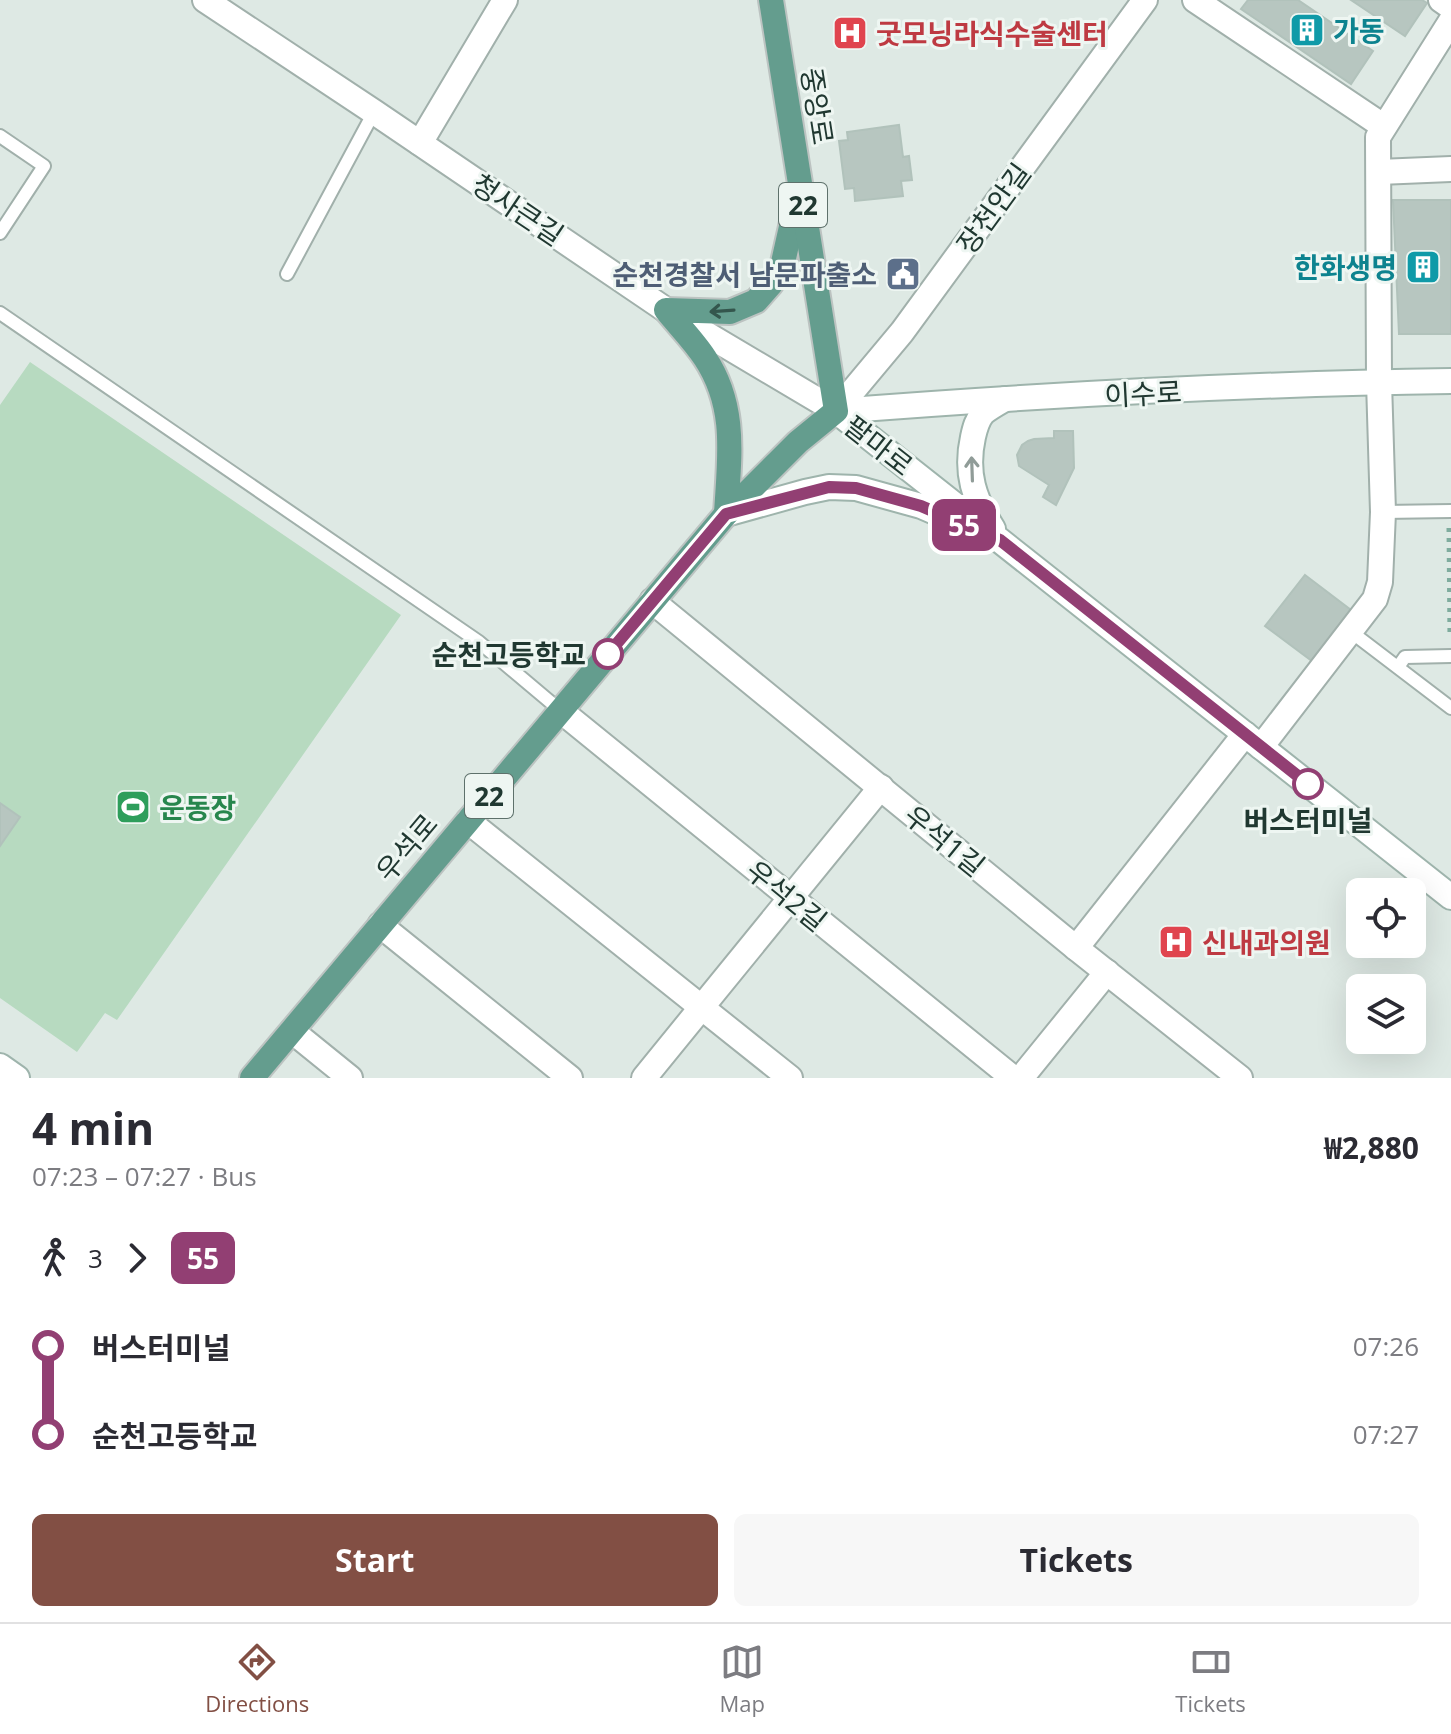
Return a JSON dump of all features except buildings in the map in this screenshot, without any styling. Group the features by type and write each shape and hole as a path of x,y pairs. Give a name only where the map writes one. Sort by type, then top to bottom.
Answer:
{"main road":[{"name":"중앙로","path":"771,0 836,411"},
{"path":"666,310 730,312 756,301 782,267 800,186"},
{"path":"666,310 704,356 722,391 730,434 726,514"},
{"name":"우석로","path":"252,1078 726,514 798,442 836,411"}],"street":[{"name":"청사큰길","path":"205,0 666,310 836,411"},
{"path":"420,143 505,0"},
{"name":"장천안길","path":"836,411 902,332 1145,0"},
{"path":"1195,0 1383,126"},
{"path":"1441,0 1451,7"},
{"path":"1076,948 1350,631 1377,593 1383,512 1378,137 1451,21"},
{"path":"1379,172 1451,169"},
{"name":"이수로","path":"836,411 1005,399 1451,381"},
{"path":"1000,540 980,507 970,477 971,446 976,425 984,413 1005,399"},
{"name":"팔마로","path":"836,411 1451,897"},
{"path":"726,514 829,487 856,488 921,506 1000,540"},
{"name":"우석1길","path":"652,601 1240,1078"},
{"name":"우석2길","path":"561,711 1013,1078"},
{"path":"644,1078 881,787"},
{"path":"468,821 790,1078"},
{"path":"380,925 570,1078"},
{"path":"1021,1078 1107,972"},
{"path":"292,1031 350,1078"},
{"path":"0,1066 17,1078"}],"lane":[{"path":"287,274 374,112"},
{"path":"0,136 44,166 2,224"},
{"path":"0,313 479,642 561,711"},
{"path":"1383,512 1450,511"},
{"path":"1350,631 1451,708"},
{"path":"1398,667 1405,657 1450,656"}],"path":[{"path":"1450,511 1450,656"}],"green space":[{"name":"운동장","path":"30,362 401,615 117,1020 105,1013 77,1052 0,998 0,405"}],"bus line":[{"name":"55","path":"608,654 726,514 829,487 856,488 921,506 1000,540 1308,784"}],"place":[{"name":"가동","path":"1307,30"},
{"name":"굿모닝라식수술센터","path":"850,33"},
{"name":"한화생명","path":"1423,267"},
{"name":"순천경찰서 남문파출소","path":"903,274"},
{"name":"순천고등학교","path":"608,654"},
{"name":"버스터미널","path":"1308,784"},
{"name":"운동장","path":"133,807"},
{"name":"신내과의원","path":"1176,942"}]}
